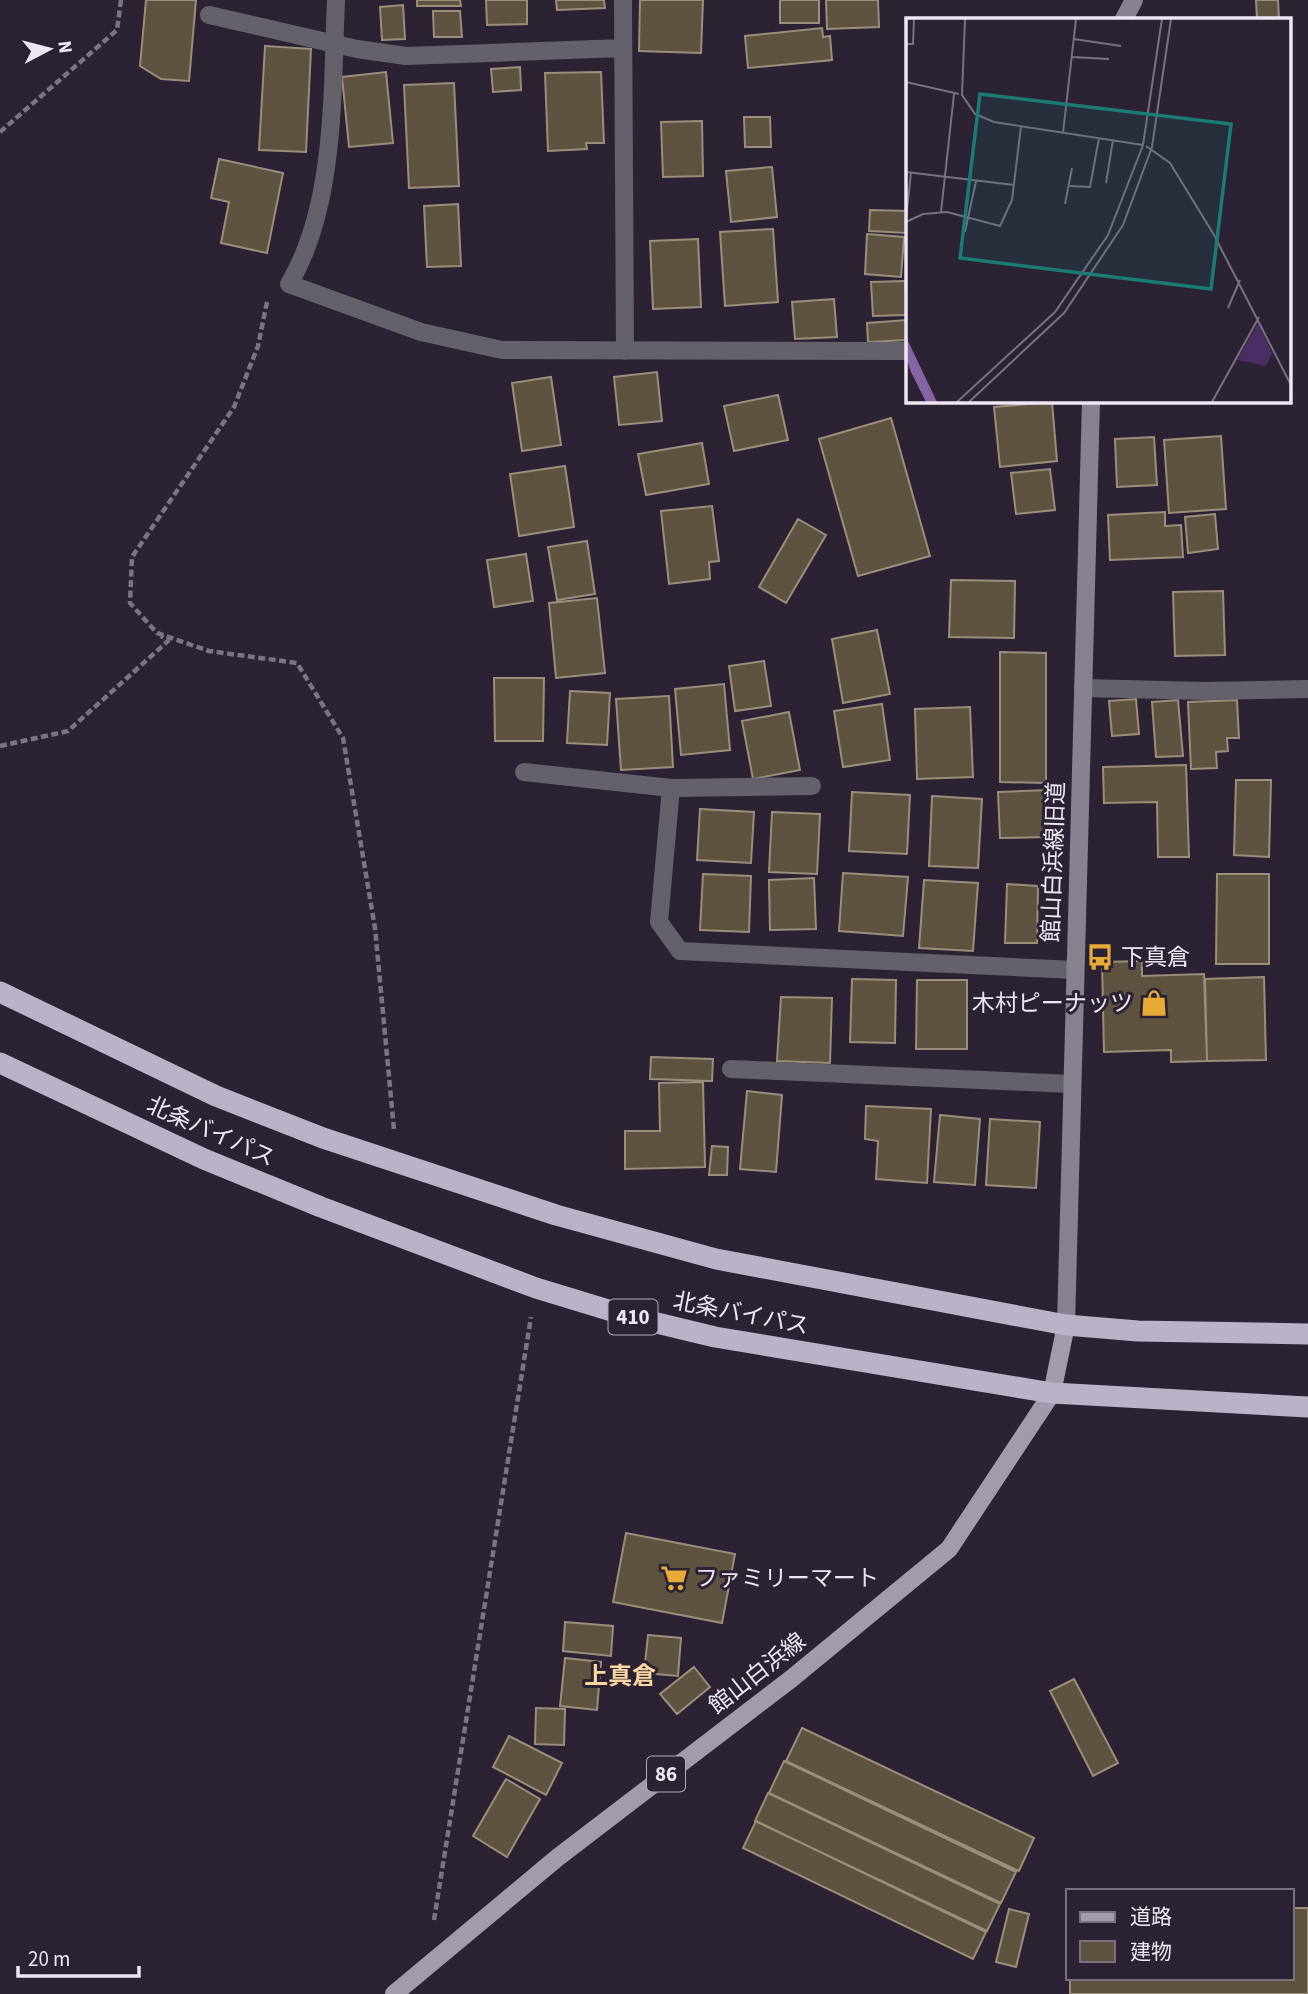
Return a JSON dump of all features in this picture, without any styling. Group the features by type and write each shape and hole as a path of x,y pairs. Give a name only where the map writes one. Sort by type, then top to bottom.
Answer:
{"highway":[{"name":"北条バイパス","path":"0,992 216,1096 323,1138 556,1215 716,1259 1066,1325 1138,1331 1308,1334"},
{"name":"北条バイパス","path":"0,1063 204,1159 321,1207 536,1288 628,1316 715,1336 1052,1393 1308,1407"}],"main road":[{"name":"館山白浜線","path":"394,1994 557,1858 791,1679 949,1549 1052,1393 1066,1325"}],"street":[{"path":"336,0 317,222 304,260 289,284 421,332 502,350 906,351"},
{"path":"623,0 625,351"},
{"path":"1125,18 1134,0"},
{"path":"209,15 406,56 622,48"},
{"name":"館山白浜線旧道","path":"1066,1325 1091,402"},
{"path":"1083,688 1205,691 1308,689"},
{"path":"524,772 671,788 812,786"},
{"path":"671,788 659,922 680,951 1074,970"},
{"path":"731,1069 1072,1084"}],"path":[{"path":"0,132 117,30 121,0"},
{"path":"0,746 68,732 168,641 157,633 130,603 132,557 234,407 258,346 270,290 289,284"},
{"path":"157,633 209,650 298,663 344,738 375,928 397,1162"},
{"path":"426,1969 536,1288"}],"building":[{"path":"146,0 196,0 189,81 161,79 140,66"},
{"path":"417,0 460,0 461,6 417,6"},
{"path":"486,0 527,0 527,24 487,25"},
{"path":"556,0 604,0 605,8 557,10"},
{"path":"640,0 703,0 701,53 639,51"},
{"path":"780,0 819,0 819,23 780,23"},
{"path":"826,0 878,0 879,27 827,29"},
{"path":"1256,0 1278,0 1279,18 1257,18"},
{"path":"403,5 405,39 382,40 380,7"},
{"path":"433,11 460,11 462,37 434,37"},
{"path":"822,28 823,37 830,36 832,60 748,68 745,36"},
{"path":"265,46 311,49 306,152 259,150"},
{"path":"520,67 521,90 493,92 491,69"},
{"path":"386,72 393,143 349,147 342,77"},
{"path":"601,72 604,143 586,143 587,149 548,151 545,73"},
{"path":"454,83 459,186 409,188 404,85"},
{"path":"744,117 770,117 771,147 745,147"},
{"path":"702,121 703,176 663,177 661,122"},
{"path":"219,159 283,173 267,253 221,243 229,202 211,198"},
{"path":"772,167 777,217 731,222 726,171"},
{"path":"458,204 461,266 427,267 424,206"},
{"path":"870,210 906,211 906,233 869,231"},
{"path":"773,229 778,302 725,306 720,232"},
{"path":"867,234 904,237 901,277 865,274"},
{"path":"698,239 701,307 653,309 650,241"},
{"path":"905,281 906,315 873,316 871,282"},
{"path":"834,299 837,337 795,339 792,302"},
{"path":"906,320 906,340 868,342 867,323"},
{"path":"657,372 662,421 619,425 614,377"},
{"path":"551,377 561,445 522,451 512,383"},
{"path":"778,395 788,440 734,451 724,406"},
{"path":"1052,402 1057,461 1000,467 994,407"},
{"path":"891,418 930,556 858,576 819,439"},
{"path":"1221,436 1226,509 1169,513 1164,440"},
{"path":"1154,437 1157,485 1117,487 1115,439"},
{"path":"702,443 709,484 646,495 638,454"},
{"path":"565,466 574,527 519,536 510,474"},
{"path":"1050,469 1055,510 1016,514 1011,473"},
{"path":"712,506 719,561 709,562 710,579 669,584 661,511"},
{"path":"1165,512 1165,526 1181,525 1183,557 1110,560 1108,515"},
{"path":"1215,514 1218,549 1188,553 1185,517"},
{"path":"798,519 826,535 786,603 759,587"},
{"path":"587,541 595,594 557,600 548,547"},
{"path":"526,554 533,601 494,607 487,560"},
{"path":"951,580 1015,581 1014,638 949,637"},
{"path":"1223,591 1225,655 1175,656 1173,592"},
{"path":"597,598 605,673 556,678 549,603"},
{"path":"877,630 890,694 843,703 832,639"},
{"path":"1000,652 1046,653 1046,783 1000,782"},
{"path":"764,661 771,706 735,711 729,666"},
{"path":"494,678 544,678 543,741 495,741"},
{"path":"724,684 730,750 681,755 675,689"},
{"path":"570,691 610,693 607,745 567,743"},
{"path":"669,696 673,767 621,770 616,699"},
{"path":"1136,699 1139,734 1112,736 1109,701"},
{"path":"1178,700 1183,756 1156,757 1152,702"},
{"path":"1237,700 1239,738 1227,738 1228,751 1216,752 1217,768 1191,769 1188,702"},
{"path":"882,704 890,760 843,767 834,711"},
{"path":"970,707 973,777 917,779 915,709"},
{"path":"789,712 800,770 753,779 742,721"},
{"path":"1186,765 1189,857 1158,857 1157,802 1104,803 1103,767"},
{"path":"1236,780 1271,780 1269,857 1234,855"},
{"path":"1047,790 1049,837 1000,838 998,792"},
{"path":"852,792 910,795 907,854 849,851"},
{"path":"932,796 982,799 978,868 929,866"},
{"path":"700,809 754,812 751,863 697,860"},
{"path":"772,812 820,814 817,874 769,872"},
{"path":"843,873 908,877 903,936 839,931"},
{"path":"703,874 751,876 749,932 700,930"},
{"path":"1217,874 1269,874 1269,964 1216,964"},
{"path":"814,878 816,929 770,930 769,880"},
{"path":"924,880 978,883 973,951 919,948"},
{"path":"1007,884 1038,886 1037,943 1005,943"},
{"name":"木村ピーナッツ","path":"1142,961 1142,976 1204,974 1207,1061 1171,1062 1171,1050 1104,1052 1102,962"},
{"path":"1264,977 1266,1060 1207,1061 1205,979"},
{"path":"852,979 896,980 895,1043 850,1042"},
{"path":"917,980 967,980 967,1049 916,1049"},
{"path":"781,997 832,998 830,1063 777,1061"},
{"path":"651,1057 713,1059 712,1081 650,1079"},
{"path":"703,1082 705,1167 625,1169 625,1131 660,1131 659,1083"},
{"path":"747,1091 782,1095 776,1172 740,1169"},
{"path":"866,1106 931,1109 927,1183 876,1179 878,1141 865,1139"},
{"path":"940,1115 980,1119 975,1185 934,1182"},
{"path":"990,1119 1040,1122 1036,1188 986,1185"},
{"path":"712,1146 728,1147 727,1175 709,1175"},
{"name":"ファミリーマート","path":"626,1533 735,1554 722,1623 613,1602"},
{"path":"565,1622 613,1626 611,1656 563,1651"},
{"path":"648,1635 681,1638 678,1676 644,1673"},
{"path":"565,1658 601,1662 597,1710 560,1706"},
{"path":"694,1667 710,1687 677,1714 660,1694"},
{"path":"1074,1679 1118,1763 1093,1776 1050,1691"},
{"path":"536,1708 565,1709 564,1745 535,1744"},
{"path":"802,1728 1034,1838 1019,1871 786,1761"},
{"path":"509,1736 562,1763 546,1795 493,1767"},
{"path":"784,1761 1016,1872 1001,1903 769,1793"},
{"path":"506,1779 540,1799 507,1857 473,1836"},
{"path":"768,1793 1000,1904 987,1931 755,1821"},
{"path":"756,1821 986,1932 973,1959 743,1848"},
{"path":"1294,1908 1308,1908 1308,1994 1070,1994 1070,1980 1294,1980"},
{"path":"1009,1909 1029,1914 1016,1967 996,1962"}],"place":[{"name":"下真倉","path":"1100,957"},
{"name":"木村ピーナッツ","path":"1154,1003"},
{"name":"ファミリーマート","path":"674,1578"}],"district":[{"name":"上真倉","path":"620,1676"}]}
